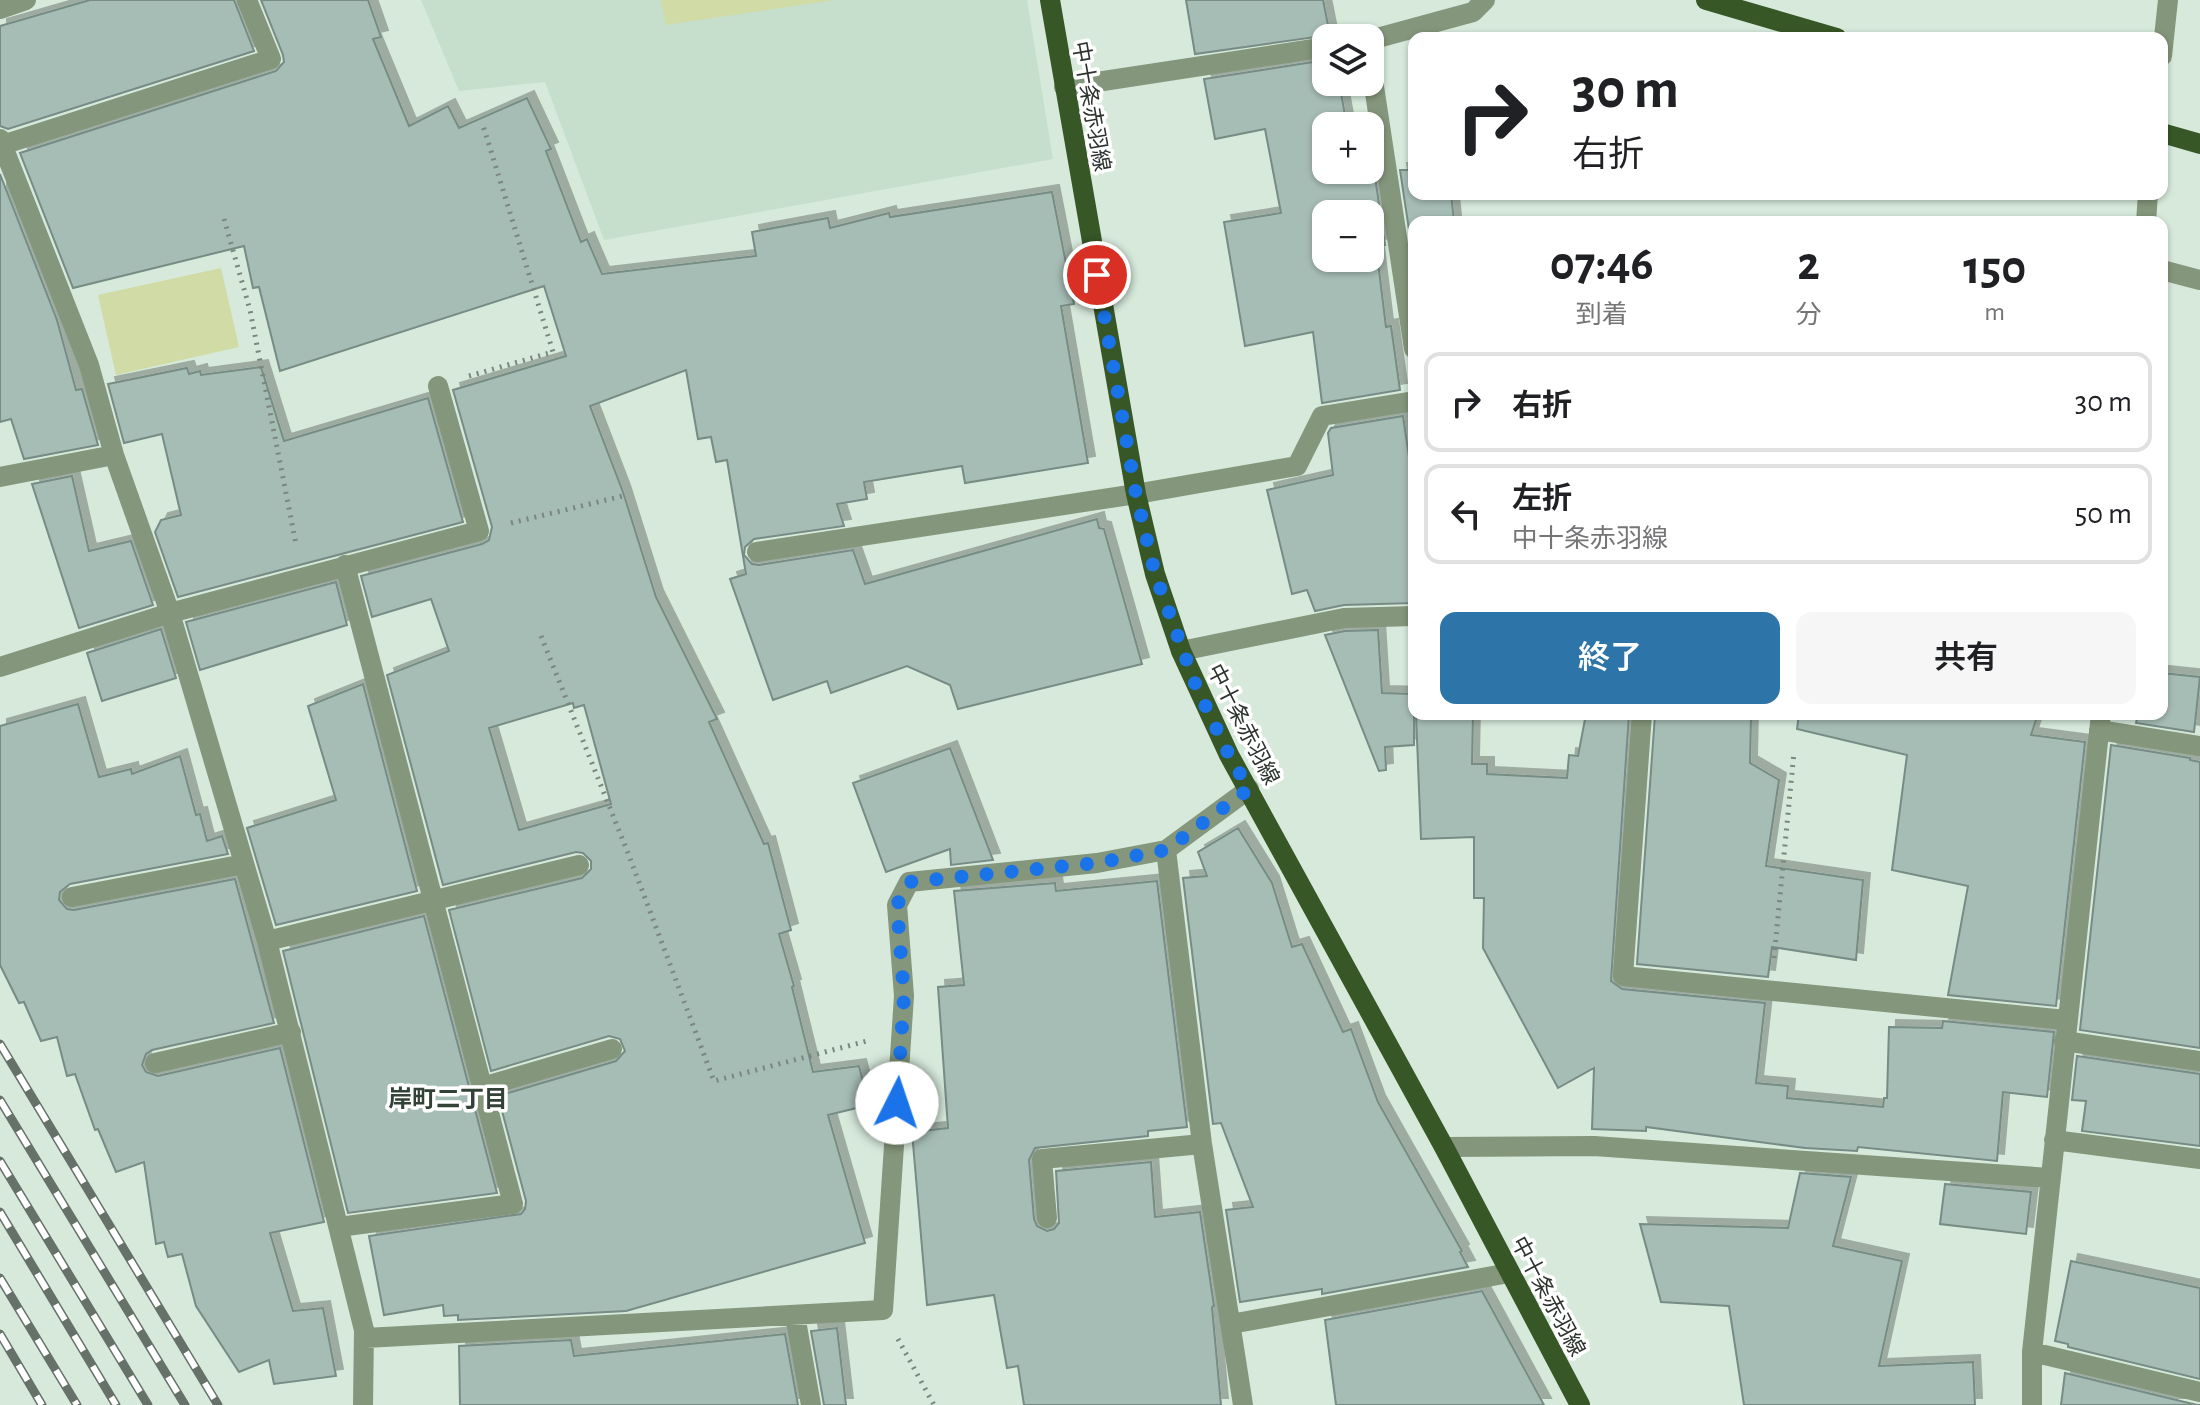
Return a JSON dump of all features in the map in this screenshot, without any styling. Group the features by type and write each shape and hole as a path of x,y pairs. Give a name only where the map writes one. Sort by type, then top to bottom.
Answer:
{"main road":[{"name":"中十条赤羽線","path":"1050,0 1136,494 1155,574 1181,651 1229,755 1444,1147 1580,1405"},
{"path":"1706,0 1816,32"},
{"path":"2168,135 2200,144"}],"street":[{"path":"0,9 26,0"},
{"path":"247,0 271,59 1,142 89,365 114,455 170,613 267,941 365,1338 363,1405"},
{"path":"1384,36 1473,12 1485,0"},
{"path":"2165,32 2168,0"},
{"path":"1064,87 1312,49"},
{"path":"1375,96 1408,310"},
{"path":"2168,272 2200,280"},
{"path":"0,667 170,613 479,531 438,386"},
{"path":"757,552 1297,466 1322,416 1408,402"},
{"path":"0,477 114,455"},
{"path":"339,1227 513,1204 345,565"},
{"path":"1181,651 1344,618 1408,616"},
{"path":"1642,720 1623,976 1770,990 2065,1030 2200,1061"},
{"path":"2032,1405 2032,1352 2100,722 2200,746"},
{"path":"365,1338 883,1310 904,996 897,905 909,882 1097,863 1166,850 1249,789"},
{"path":"1166,850 1202,1144 1243,1405"},
{"path":"72,897 244,864"},
{"path":"267,941 579,865"},
{"path":"155,1063 291,1032"},
{"path":"482,1087 612,1049"},
{"path":"2054,1140 2200,1159"},
{"path":"1047,1218 1042,1159 1202,1144"},
{"path":"1444,1147 1594,1146 2050,1178"},
{"path":"1231,1324 1509,1273"},
{"path":"795,1315 811,1405"},
{"path":"2032,1352 2200,1392"}],"path":[{"path":"438,386 553,352 482,122"},
{"path":"224,219 250,310 303,577"},
{"path":"479,531 623,496"},
{"path":"541,636 628,853 714,1081 850,1045"},
{"path":"1770,990 1794,752"},
{"path":"883,1310 934,1405"}],"shaded area":[{"path":"421,0 1027,0 1053,159 604,240 545,82 459,91"}],"green space":[{"path":"661,0 835,0 666,25"},
{"path":"221,268 239,347 116,375 98,295"}],"building":[{"path":"90,0 234,0 254,51 8,129 0,126 0,26"},
{"path":"261,0 368,0 381,37 373,39 409,126 448,106 459,128 527,98 551,149 546,151 581,242 587,239 602,274 756,256 752,232 828,218 830,228 889,213 890,217 1052,192 1074,304 1061,306 1088,463 965,483 962,466 864,482 867,499 837,504 844,526 754,539 745,547 744,555 752,564 759,565 853,550 865,584 1097,519 1099,528 1104,529 1142,664 958,709 950,685 907,666 831,693 827,681 773,700 730,579 746,574 727,460 716,462 711,437 698,439 686,370 590,406 623,492 656,597 717,719 709,722 764,844 768,843 791,930 779,934 813,1072 859,1066 869,1105 828,1115 865,1243 626,1311 458,1320 458,1315 444,1316 443,1305 384,1315 369,1236 521,1214 526,1201 498,1096 616,1061 625,1051 620,1039 609,1036 491,1071 449,910 582,878 591,869 591,861 583,853 576,852 443,885 387,675 449,651 431,599 372,617 361,576 489,540 492,527 453,390 566,356 544,286 280,371 259,287 253,288 244,246 73,288 20,153 276,71 284,62","holes":["573,703 574,708 584,705 611,804 519,830 489,728"]},
{"path":"1186,0 1323,0 1328,24 1312,24 1312,38 1195,54"},
{"path":"1312,62 1312,96 1342,96 1344,112 1312,112 1312,184 1376,184 1378,200 1312,200 1312,272 1379,272 1386,327 1391,326 1400,390 1322,403 1313,332 1245,346 1224,222 1281,213 1265,129 1215,139 1204,79"},
{"path":"1400,170 1408,170 1408,200 1452,200 1453,216 1408,216 1408,223"},
{"path":"0,174 57,320 76,390 82,389 98,445 24,459 11,419 0,422"},
{"path":"261,367 284,441 428,398 463,522 178,597 155,532 161,520 181,515 162,434 124,443 108,384 187,368 189,374 200,371 201,375"},
{"path":"1403,416 1408,450 1408,603 1344,605 1315,611 1307,590 1292,594 1267,490 1333,475 1328,433 1331,428"},
{"path":"72,476 89,551 131,541 153,605 79,628 32,484"},
{"path":"336,582 347,625 200,670 186,622"},
{"path":"161,629 176,678 102,701 87,653"},
{"path":"1378,630 1382,693 1408,694 1408,720 1414,720 1414,745 1385,747 1386,770 1379,771 1325,635"},
{"path":"2168,674 2200,677 2194,732 2136,723 2137,720 2168,720"},
{"path":"363,684 417,891 276,925 247,828 336,800 308,706"},
{"path":"78,704 99,777 131,769 132,774 180,756 196,815 200,814 207,841 222,836 228,854 70,884 60,892 59,900 67,909 74,910 235,879 274,1023 152,1050 146,1054 142,1065 146,1072 158,1076 280,1048 324,1222 270,1233 293,1311 323,1308 336,1376 274,1384 269,1360 239,1372 196,1306 182,1254 168,1257 164,1242 156,1244 144,1162 116,1172 98,1129 95,1130 75,1074 67,1076 57,1037 41,1041 24,1002 19,1003 0,965 0,726"},
{"path":"1416,720 1473,720 1472,764 1487,764 1487,774 1567,778 1569,755 1578,756 1585,720 1629,720 1611,981 1622,989 1765,1003 1756,1083 1788,1086 1787,1098 1883,1107 1884,1098 1887,1098 1889,1027 1942,1028 1943,1021 2054,1032 2047,1097 2003,1092 1997,1161 1858,1147 1857,1151 1805,1148 1646,1127 1646,1131 1592,1129 1594,1068 1558,1088 1483,948 1484,898 1474,898 1474,837 1421,839"},
{"path":"1655,720 1751,720 1750,763 1779,780 1766,866 1863,880 1856,960 1772,947 1768,977 1637,964"},
{"path":"1798,720 2036,720 2031,735 2085,742 2056,1006 1948,995 1968,886 1892,870 1907,755 1797,729"},
{"path":"2111,745 2200,762 2200,1048 2080,1030"},
{"path":"950,748 993,860 951,865 950,849 886,872 853,783"},
{"path":"1238,828 1272,883 1292,947 1302,944 1343,1032 1351,1029 1378,1102 1468,1267 1322,1294 1322,1289 1240,1302 1226,1210 1253,1207 1221,1123 1213,1124 1183,878 1207,876 1198,852"},
{"path":"1157,881 1187,1127 1148,1131 1148,1136 1035,1148 1029,1160 1034,1219 1037,1226 1047,1231 1059,1223 1056,1171 1151,1162 1155,1217 1200,1212 1214,1306 1221,1405 1024,1405 1018,1366 1007,1368 994,1295 927,1305 912,1132 948,1128 938,987 964,985 954,891 1055,883 1056,891"},
{"path":"424,916 497,1193 348,1213 283,951"},
{"path":"2077,1056 2200,1074 2200,1146 2082,1131 2086,1101 2072,1100"},
{"path":"1800,1173 1851,1177 1833,1246 1902,1261 1879,1366 1973,1362 1975,1405 1744,1405 1729,1306 1661,1302 1640,1224 1788,1228"},
{"path":"1945,1184 2031,1192 2026,1234 1940,1224"},
{"path":"2071,1261 2200,1288 2200,1379 2068,1347 2068,1344 2055,1341"},
{"path":"1482,1291 1544,1405 1336,1405 1325,1320"},
{"path":"837,1328 846,1405 824,1405 811,1331"},
{"path":"785,1334 798,1405 460,1405 459,1346 571,1340 574,1356"},
{"path":"2065,1373 2197,1405 2061,1405"}],"railway":[{"path":"0,1044 218,1405"},
{"path":"0,1100 185,1405"},
{"path":"0,1161 148,1405"},
{"path":"0,1212 116,1405"},
{"path":"0,1278 77,1405"},
{"path":"0,1334 42,1405"}],"district":[{"name":"岸町二丁目","path":"448,1099"}],"route":[{"path":"897,1103 904,996 897,905 909,882 1097,863 1166,850 1249,789 1196,686 1155,574 1136,494 1097,275"}]}
